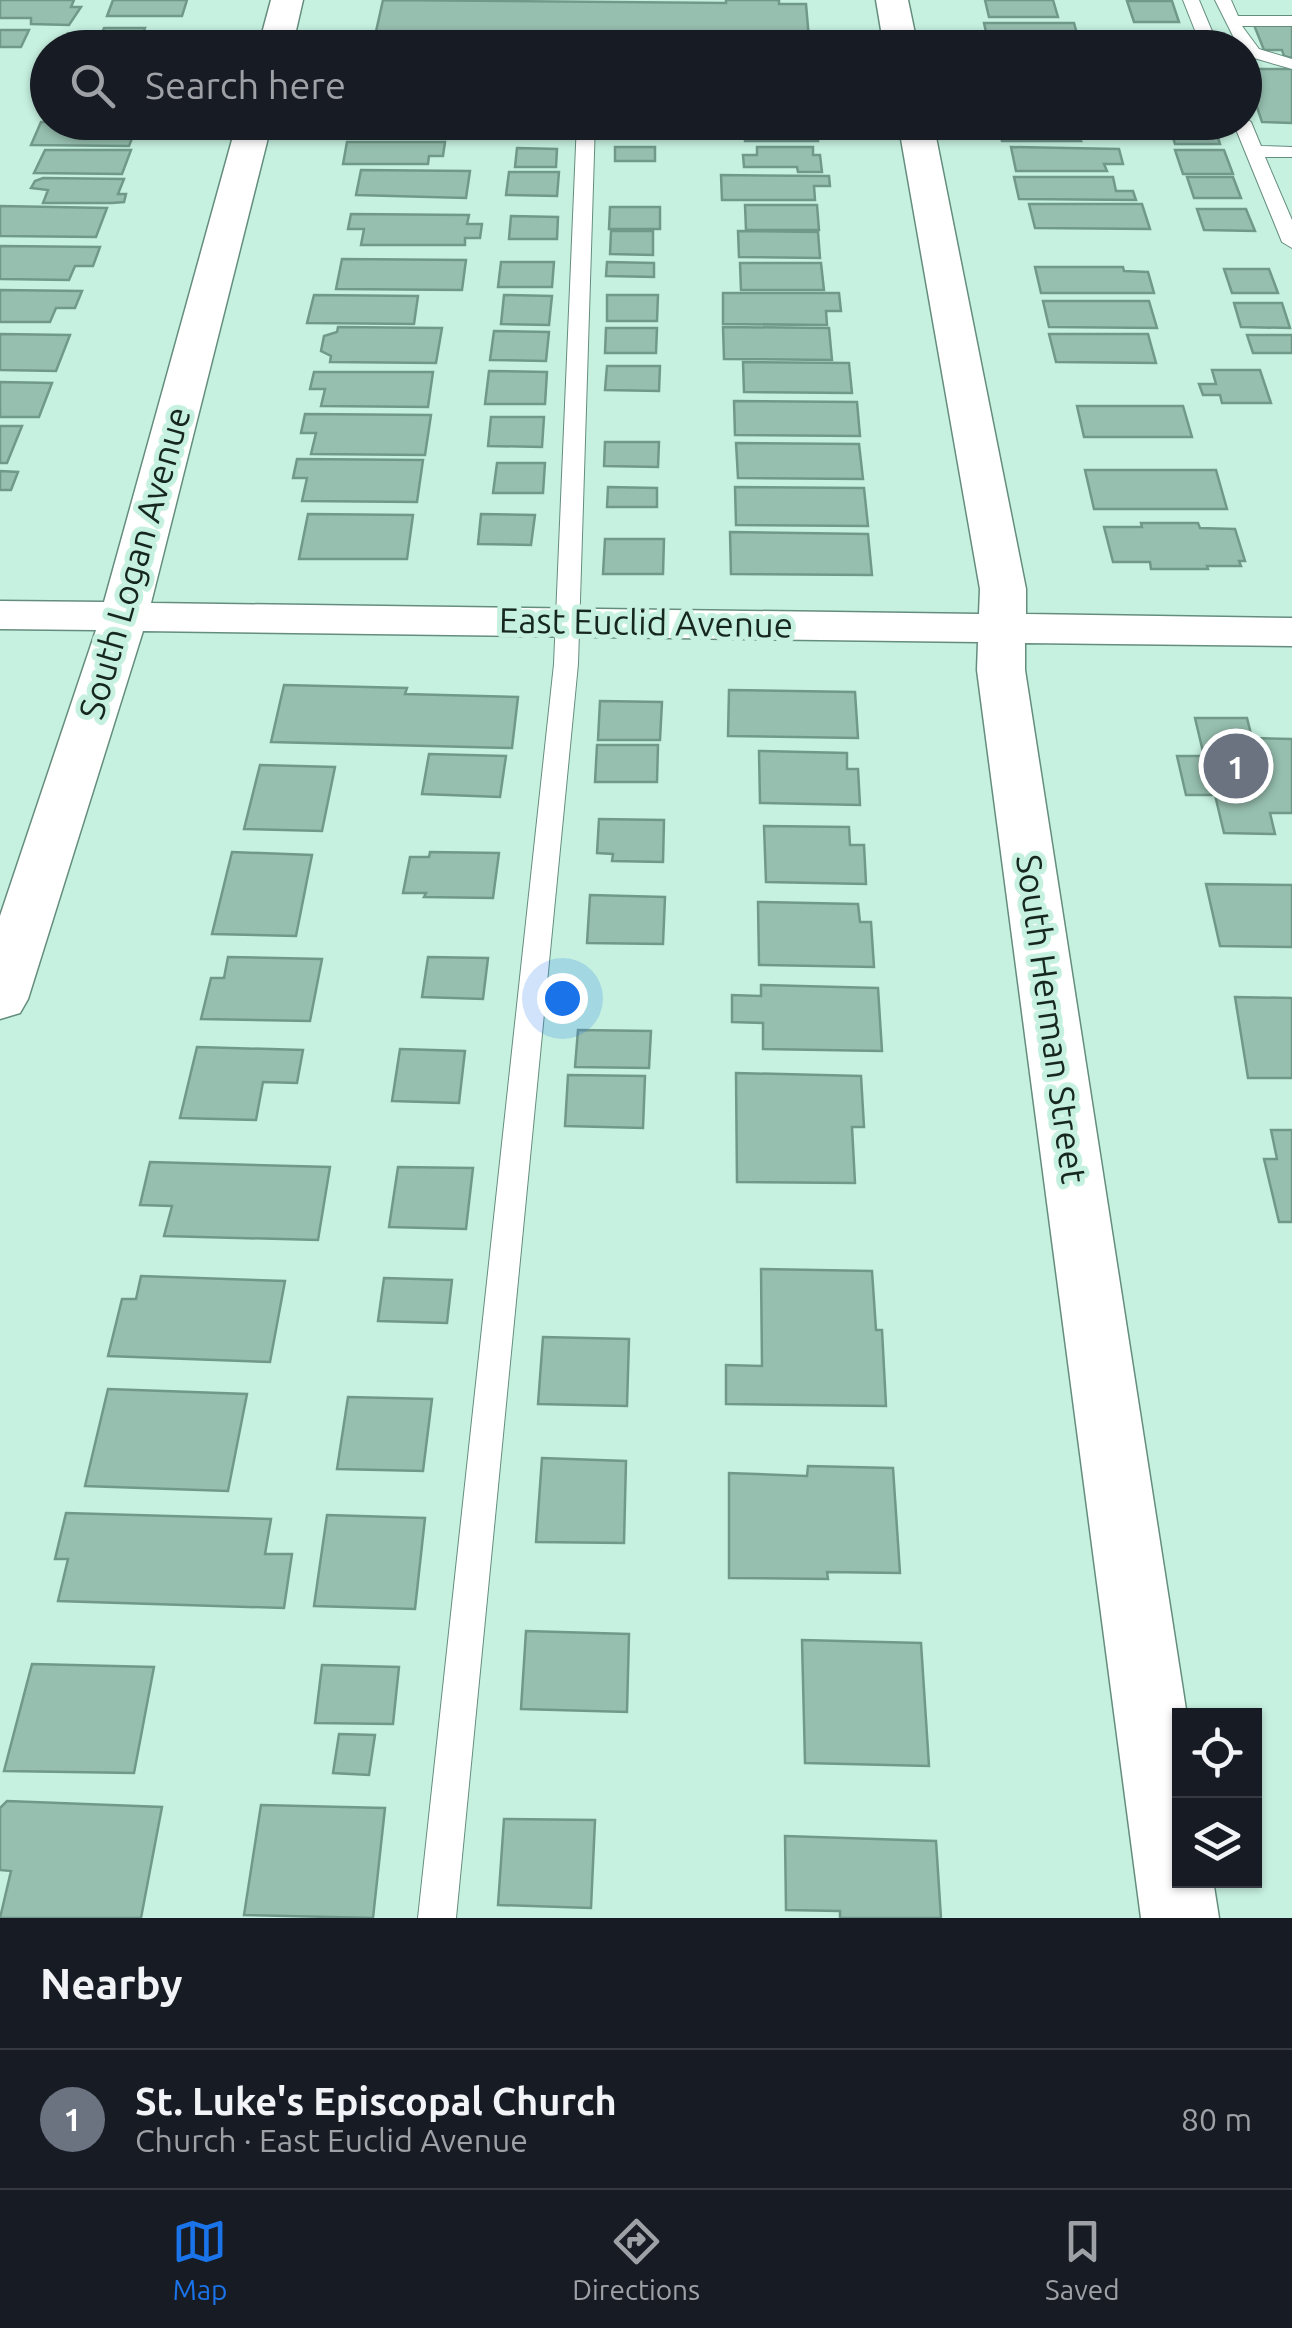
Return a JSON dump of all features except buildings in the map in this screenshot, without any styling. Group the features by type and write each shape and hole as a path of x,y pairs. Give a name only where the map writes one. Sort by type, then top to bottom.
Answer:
{"street":[{"path":"279,30 286,0"},
{"path":"892,0 898,30"},
{"name":"South Logan Avenue","path":"0,999 124,616 250,140"},
{"name":"South Herman Street","path":"918,140 1003,588 1001,670 1180,1918"},
{"name":"East Euclid Avenue","path":"0,615 1292,632"}],"lane":[{"path":"1191,0 1204,30"},
{"path":"1223,0 1236,30"},
{"path":"1232,21 1292,22"},
{"path":"1262,59 1292,64"},
{"path":"437,1918 568,622 585,140"},
{"path":"1249,140 1292,242"},
{"path":"1254,151 1292,152"}],"place":[{"name":"St. Luke's Episcopal Church","path":"1236,766"}]}
